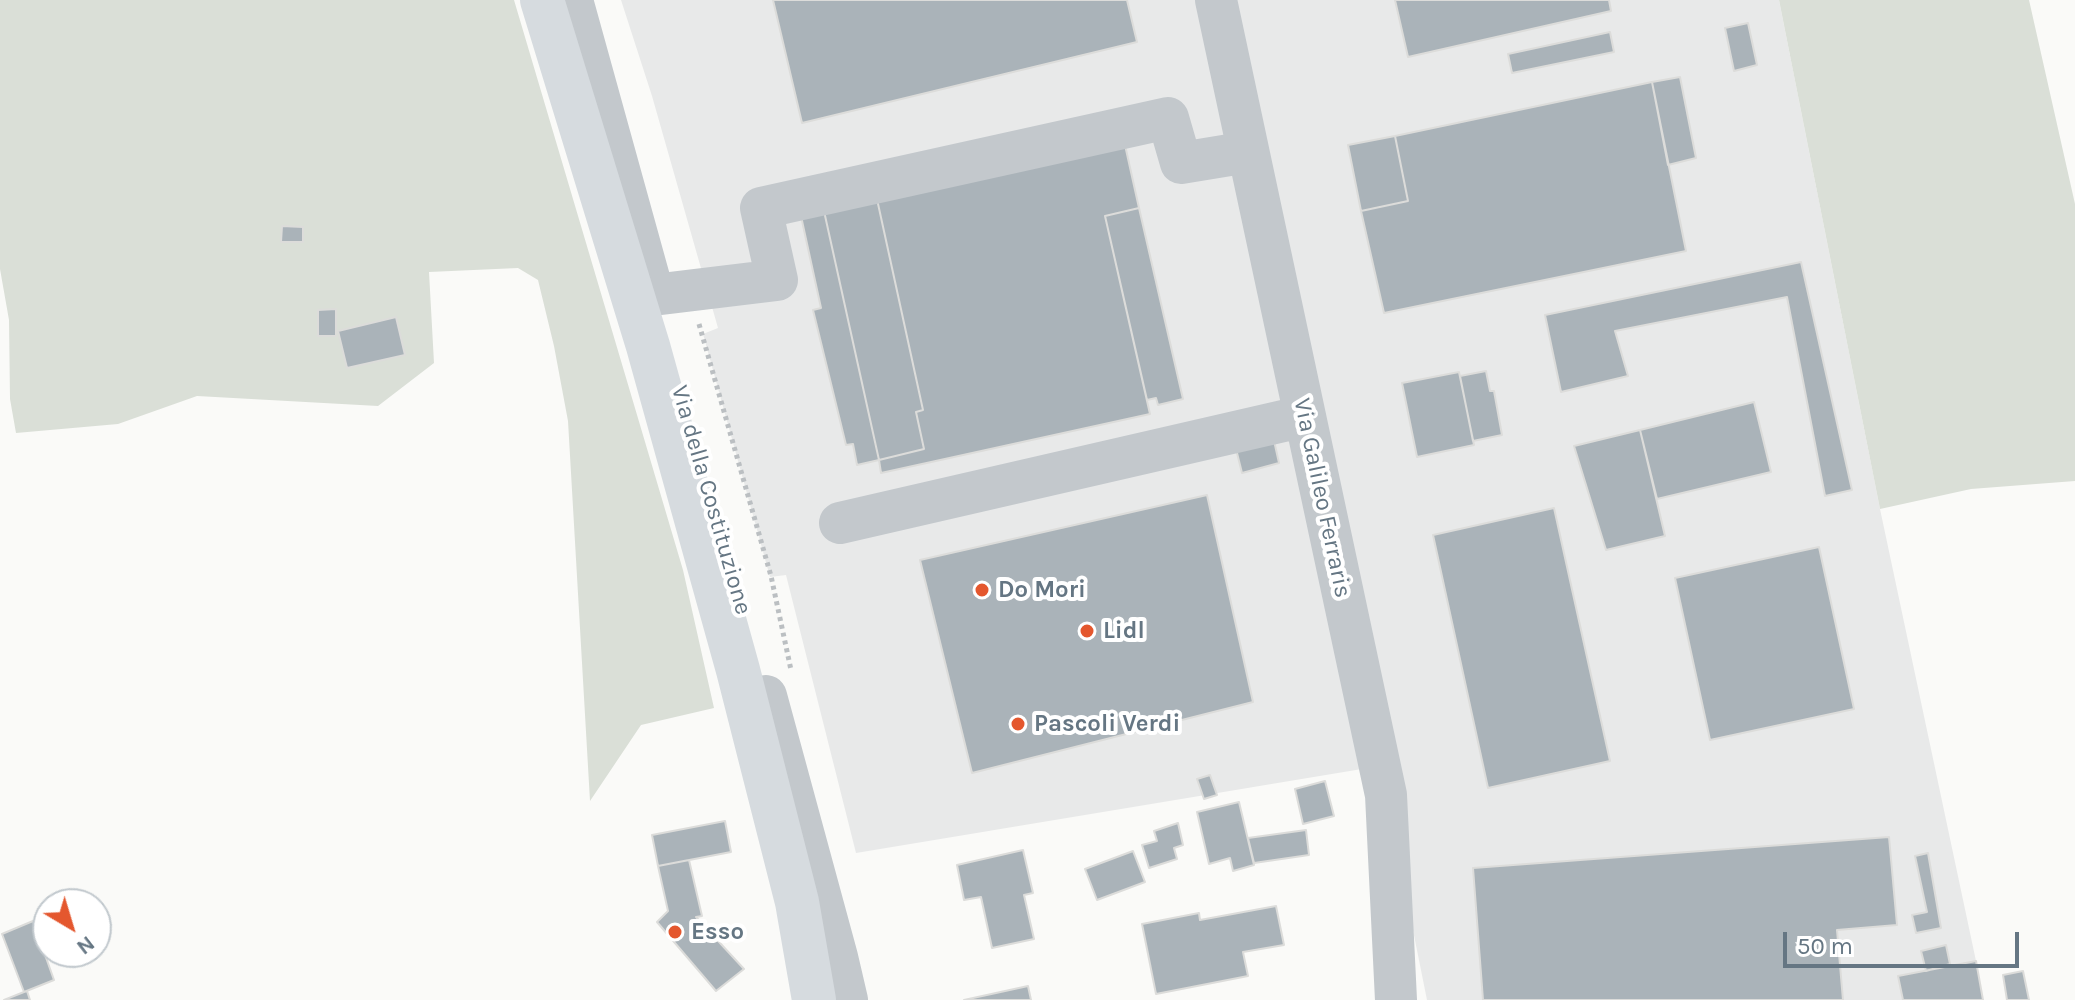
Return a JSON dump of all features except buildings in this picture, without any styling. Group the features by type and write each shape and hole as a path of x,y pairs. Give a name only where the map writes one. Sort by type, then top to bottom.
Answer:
{"main road":[{"name":"Via della Costituzione","path":"542,0 648,346 738,670 797,902 814,1000"}],"street":[{"name":"Via della Costituzione","path":"572,0 671,292 772,716 847,1000"},
{"name":"Via Galileo Ferraris","path":"1216,0 1386,795 1396,1000"},
{"path":"671,292 777,280 761,208 1168,118 1181,163 1248,152"},
{"path":"840,523 1305,416"}],"path":[{"path":"671,292 771,576 792,673"}],"shaded area":[{"path":"0,0 514,0 683,570 714,708 641,725 590,801 568,421 538,280 518,268 429,272 434,363 378,406 197,396 118,424 16,433 10,399 9,320 0,269"},
{"path":"621,0 1779,0 1880,509 1976,961 1903,1000 1427,1000 1380,766 856,853 786,575 770,577 703,334 718,328 652,96"},
{"path":"1779,0 2029,0 2075,204 2075,481 1971,489 1880,509"}],"place":[{"name":"Do Mori","path":"982,590"},
{"name":"Lidl","path":"1087,631"},
{"name":"Pascoli Verdi","path":"1018,724"},
{"name":"Esso","path":"675,932"}]}
